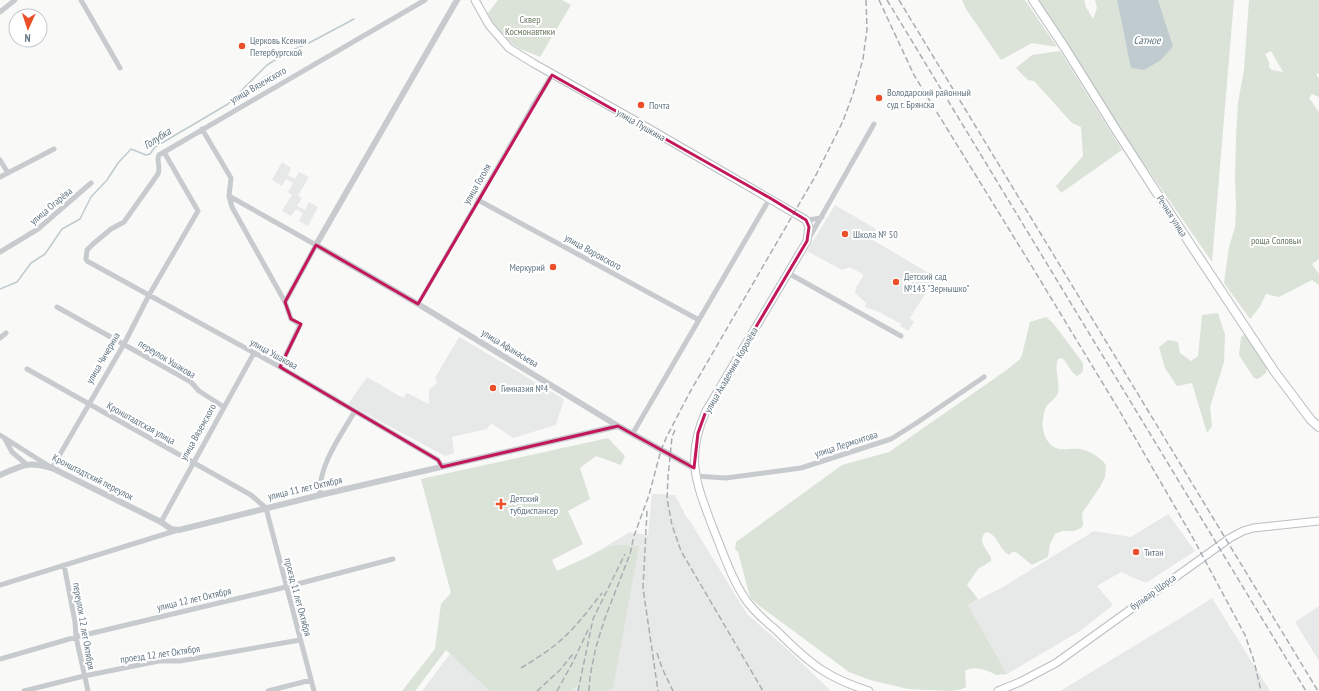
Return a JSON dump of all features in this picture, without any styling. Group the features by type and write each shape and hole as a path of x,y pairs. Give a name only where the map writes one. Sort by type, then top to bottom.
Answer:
{"main road":[{"name":"улица Пушкина","path":"475,0 490,25 509,48 552,75 636,121 806,220"},
{"name":"Речная улица","path":"1033,0 1167,209 1275,372 1319,427"},
{"path":"806,220 809,227 808,241"},
{"name":"улица Академика Королёва","path":"808,241 706,411 698,433 695,450 695,476 729,568 746,601 759,615 821,670 869,691"},
{"name":"бульвар Щорса","path":"998,691 1020,682 1056,663 1230,538 1243,531 1253,528 1319,521"}],"street":[{"path":"0,12 15,0"},
{"path":"81,0 120,68"},
{"name":"улица Вяземского","path":"164,152 425,0"},
{"path":"285,302 316,245 457,0"},
{"name":"улица Гоголя","path":"418,304 552,75"},
{"name":"улица Академика Королёва","path":"808,241 874,124"},
{"path":"202,129 231,178 229,196 232,207 285,302 291,319 300,325 280,367"},
{"path":"0,177 54,149"},
{"name":"улица Чичерина","path":"52,468 124,344 149,295 198,211 164,152"},
{"name":"улица Ушакова","path":"164,152 159,155 158,158 160,169 158,174 130,215 124,222 111,229 87,250 87,261 280,367 438,460 442,467"},
{"path":"0,160 8,173"},
{"name":"улица Огарёва","path":"0,252 38,229 91,183"},
{"path":"229,196 316,245"},
{"path":"633,434 770,198"},
{"name":"улица Воровского","path":"478,200 699,320"},
{"path":"806,220 822,217"},
{"name":"улица Афанасьева","path":"316,245 418,304 618,426 694,468"},
{"path":"788,273 901,336"},
{"name":"переулок Ушакова","path":"57,307 191,382 199,391 224,407"},
{"path":"0,338 6,333"},
{"name":"улица Вяземского","path":"161,522 254,353"},
{"name":"Кронштадтская улица","path":"27,368 251,495 266,508"},
{"name":"улица Лермонтова","path":"695,476 726,478 802,468 891,439 984,377"},
{"path":"320,495 322,474 335,446 355,411"},
{"name":"улица 11 лет Октября","path":"0,585 179,530 320,495 618,426"},
{"path":"2,437 12,452 26,464"},
{"name":"Кронштадтский переулок","path":"2,437 52,468 161,522 170,529 179,530"},
{"path":"0,475 26,464 37,464 52,468"},
{"name":"проезд 11 лет Октября","path":"266,508 314,691"},
{"name":"улица 12 лет Октября","path":"0,659 76,637 393,559"},
{"name":"переулок 12 лет Октября","path":"64,565 76,622 76,637 88,691"},
{"name":"проезд 12 лет Октября","path":"24,691 84,676 160,661 180,661 300,640"},
{"path":"268,691 311,680"}],"highlighted area":[{"path":"552,75 770,198 806,220 809,227 807,241 706,411 698,433 694,468 618,426 442,467 438,460 280,367 301,324 291,319 285,302 316,245 418,304"}],"shaded area":[{"path":"271,72 277,81 256,92 251,85"},
{"path":"282,162 291,168 288,175 295,179 299,172 309,177 298,196 302,198 297,206 305,210 309,202 318,207 308,226 299,221 303,213 296,209 291,216 282,211 292,195 288,192 293,183 286,179 282,186 272,180"},
{"path":"835,205 876,229 871,239 934,276 935,278 910,318 914,322 908,331 900,326 901,324 877,311 865,307 866,303 855,293 856,287 863,277 863,274 849,267 842,270 807,251"},
{"path":"459,337 564,399 556,425 513,438 491,423 487,429 452,437 454,453 445,456 348,404 367,377 403,398 407,393 429,404 429,390 437,383 435,378"},
{"path":"652,494 675,495 687,518 747,614 787,649 831,691 422,691 471,626 630,532 648,535"},
{"path":"1168,514 1195,551 1146,583 1121,572 1097,586 1113,605 1080,631 1007,674 968,605 1003,587 1094,531 1131,537"},
{"path":"1212,598 1270,691 1060,691 1192,611"},
{"path":"1319,606 1319,661 1295,622"}],"green space":[{"name":"Сквер Космонавтики","path":"498,0 562,0 571,5 540,57 517,47 496,27 488,13"},
{"path":"962,0 1025,0 1057,47 1032,43 1001,60 966,9"},
{"path":"1035,0 1084,0 1093,19 1097,8 1095,0 1117,0 1126,43 1173,46 1158,0 1234,0 1212,262 1122,132"},
{"name":"роща Соловьи","path":"1249,0 1319,0 1319,74 1316,73 1319,79 1319,97 1312,94 1309,98 1319,112 1319,259 1312,264 1319,274 1319,285 1312,280 1279,297 1266,294 1259,308 1250,319 1224,283 1229,247 1235,227 1236,137 1238,103 1244,70","holes":["1271,51 1283,72 1272,70 1269,67 1269,62 1265,54"]},
{"path":"1060,51 1122,150 1061,193 1056,186 1083,156 1081,127 1072,123 1034,81 1028,80 1016,68 1032,55"},
{"path":"1218,313 1225,335 1224,362 1210,407 1212,426 1207,433 1192,383 1177,386 1165,368 1159,347 1168,340 1178,342 1180,353 1191,361 1198,356 1202,315"},
{"path":"1046,317 1053,323 1083,363 1083,371 1077,376 1062,358 1058,359 1058,393 1056,397 1047,405 1045,410 1043,428 1045,437 1051,445 1059,449 1080,449 1087,451 1101,459 1106,465 1105,477 1082,513 1083,525 1081,528 1074,531 1062,531 1055,534 1050,544 1048,557 1032,565 1016,552 1012,552 1009,555 1005,552 996,538 990,533 986,532 983,535 982,541 991,557 991,561 978,569 967,585 978,599 968,605 1007,674 996,675 989,671 976,668 968,669 965,671 966,687 951,691 908,689 870,680 849,672 757,604 750,597 738,552 735,549 736,542 842,465 889,452 1008,369 1020,359 1022,355 1030,322"},
{"path":"1247,335 1267,367 1266,373 1258,379 1254,378 1239,355 1241,337"},
{"path":"608,438 625,456 621,465 596,456 580,468 590,499 568,511 583,544 552,560 557,571 614,545 639,546 613,688 608,691 580,691 577,686 570,691 490,691 446,650 415,691 402,691 435,649 441,604 451,593 421,479"}],"water":[{"name":"Сатное","path":"1117,0 1158,0 1173,46 1161,60 1144,70 1131,68"}],"waterway":[{"name":"Голубка","path":"0,289 17,282 31,263 45,254 62,229 80,219 91,197 107,180 118,163 131,149 146,155 150,154 155,147 228,104 267,65 288,52 309,43 354,19"}],"railway":[{"path":"589,691 590,676 596,647 605,618 630,554 634,536 649,495 661,450 667,436 690,392 816,175 843,121 853,94 863,59 867,29 866,0"},
{"path":"879,0 914,75 1119,410 1193,538 1245,635 1254,661 1261,691"},
{"path":"887,0 1306,691"},
{"path":"899,0 1318,691"},
{"path":"675,430 672,437 667,499 672,525 681,551 763,691"},
{"path":"647,511 643,588 658,691"},
{"path":"578,691 593,619 625,554"},
{"path":"521,668 546,652 561,640 580,621 602,593"},
{"path":"557,691 588,630"},
{"path":"657,653 662,668 673,691"},
{"path":"537,691 560,670 573,654"}],"place":[{"name":"Церковь Ксении Петербургской","path":"242,46"},
{"name":"Володарский районный суд г. Брянска","path":"879,98"},
{"name":"Почта","path":"641,105"},
{"name":"Школа № 50","path":"845,234"},
{"name":"Меркурий","path":"553,267"},
{"name":"Детский сад №143 \"Зернышко\"","path":"896,282"},
{"name":"Гимназия №4","path":"493,388"},
{"name":"Детский тубдиспансер","path":"501,504"},
{"name":"Титан","path":"1136,552"}]}
